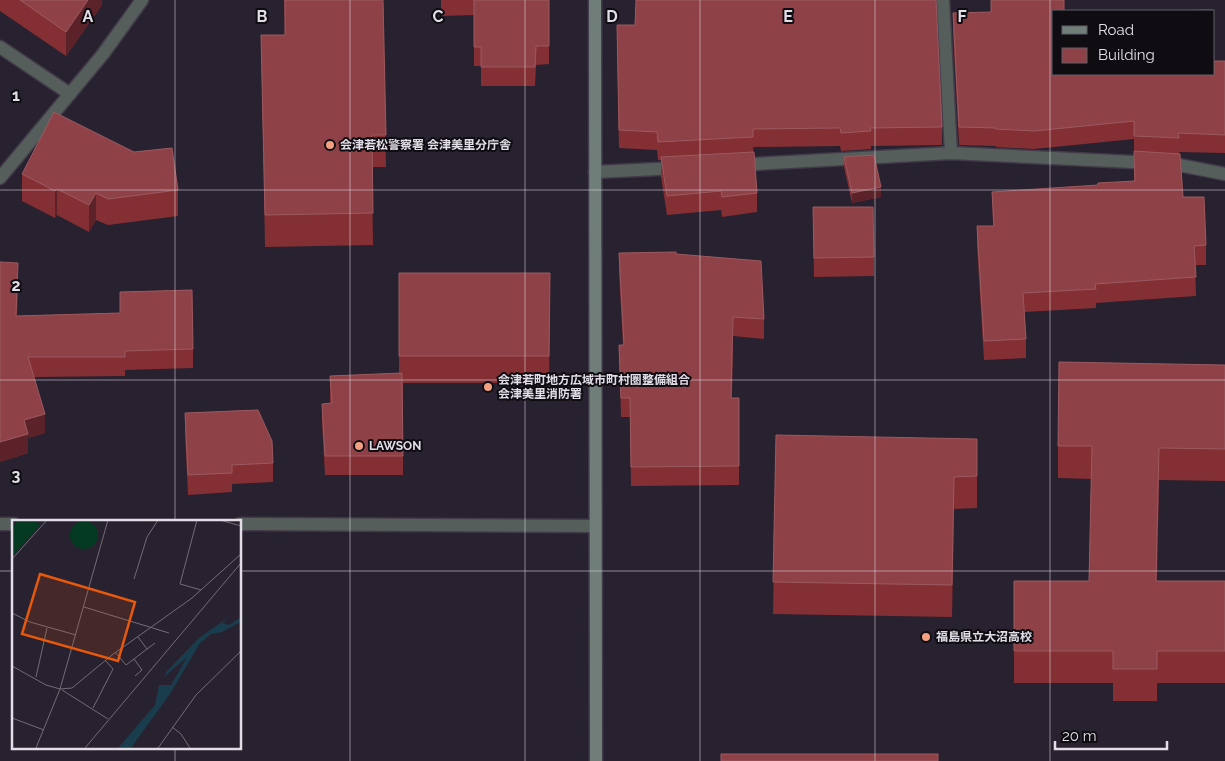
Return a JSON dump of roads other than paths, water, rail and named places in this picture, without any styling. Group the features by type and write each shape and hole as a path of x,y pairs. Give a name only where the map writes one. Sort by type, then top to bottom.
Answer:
{"street":[{"path":"0,178 103,54 142,0"},
{"path":"595,0 596,761"},
{"path":"943,0 951,153"},
{"path":"0,47 70,94"},
{"path":"724,165 951,153 1174,164 1225,174"},
{"path":"595,172 694,167"},
{"path":"241,524 595,526"}],"place":[{"name":"会津若松警察署 会津美里分庁舎","path":"330,145"},
{"name":"会津若町地方広域市町村圏整備組合 会津美里消防署","path":"488,387"},
{"name":"LAWSON","path":"359,446"},
{"name":"福島県立大沼高校","path":"926,637"}]}
